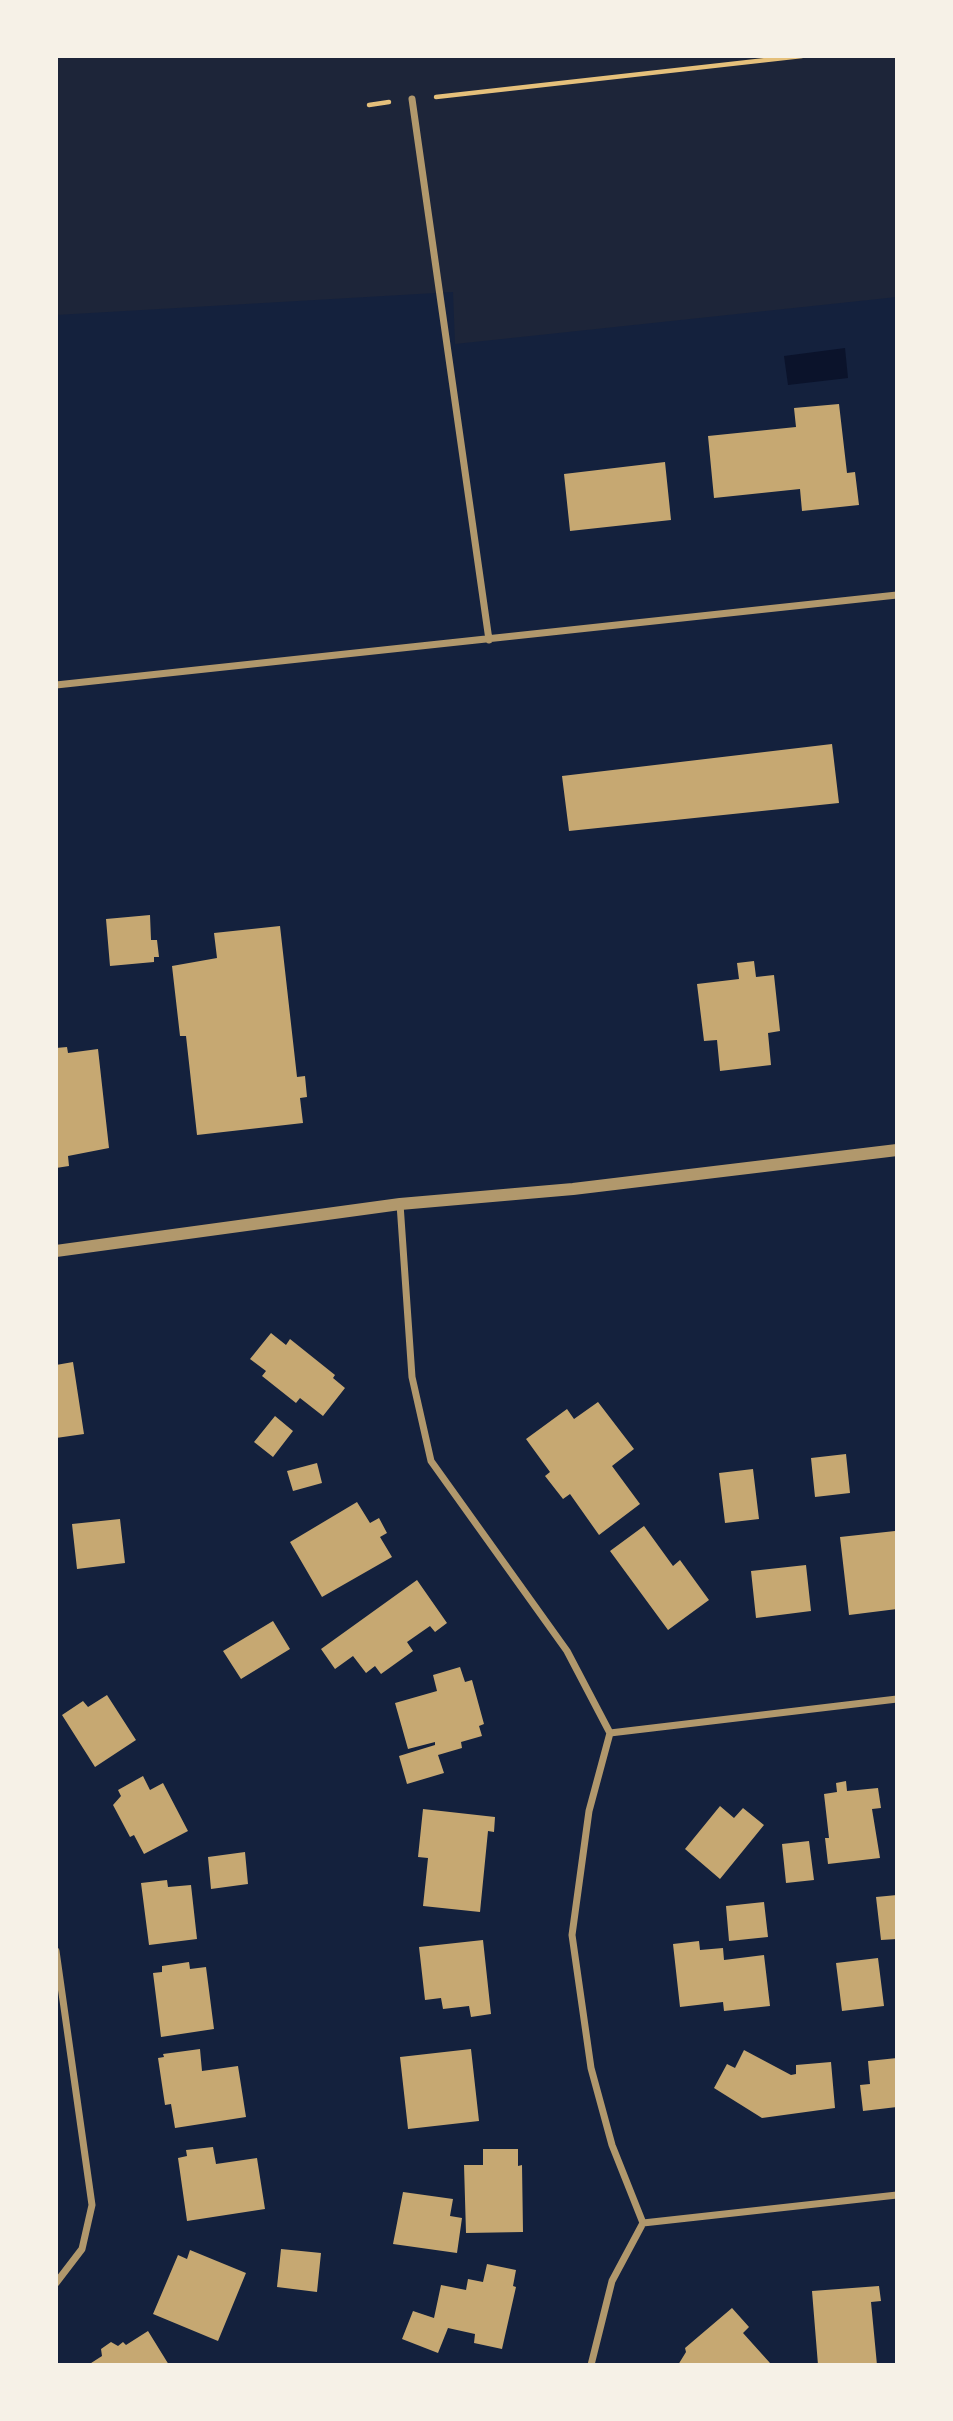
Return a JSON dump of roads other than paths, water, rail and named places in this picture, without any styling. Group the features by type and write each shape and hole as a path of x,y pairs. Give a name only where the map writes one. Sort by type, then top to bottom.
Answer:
{"street":[{"path":"412,99 489,640"},
{"path":"56,685 897,595"},
{"path":"56,1251 400,1204 573,1189 897,1150"},
{"path":"400,1204 412,1377 431,1461 567,1651 610,1733 589,1811 572,1935 591,2068 612,2145 643,2223 612,2281 591,2365"},
{"path":"610,1733 897,1699"},
{"path":"56,1951 92,2205 82,2249 56,2283"},
{"path":"643,2223 897,2195"}]}
